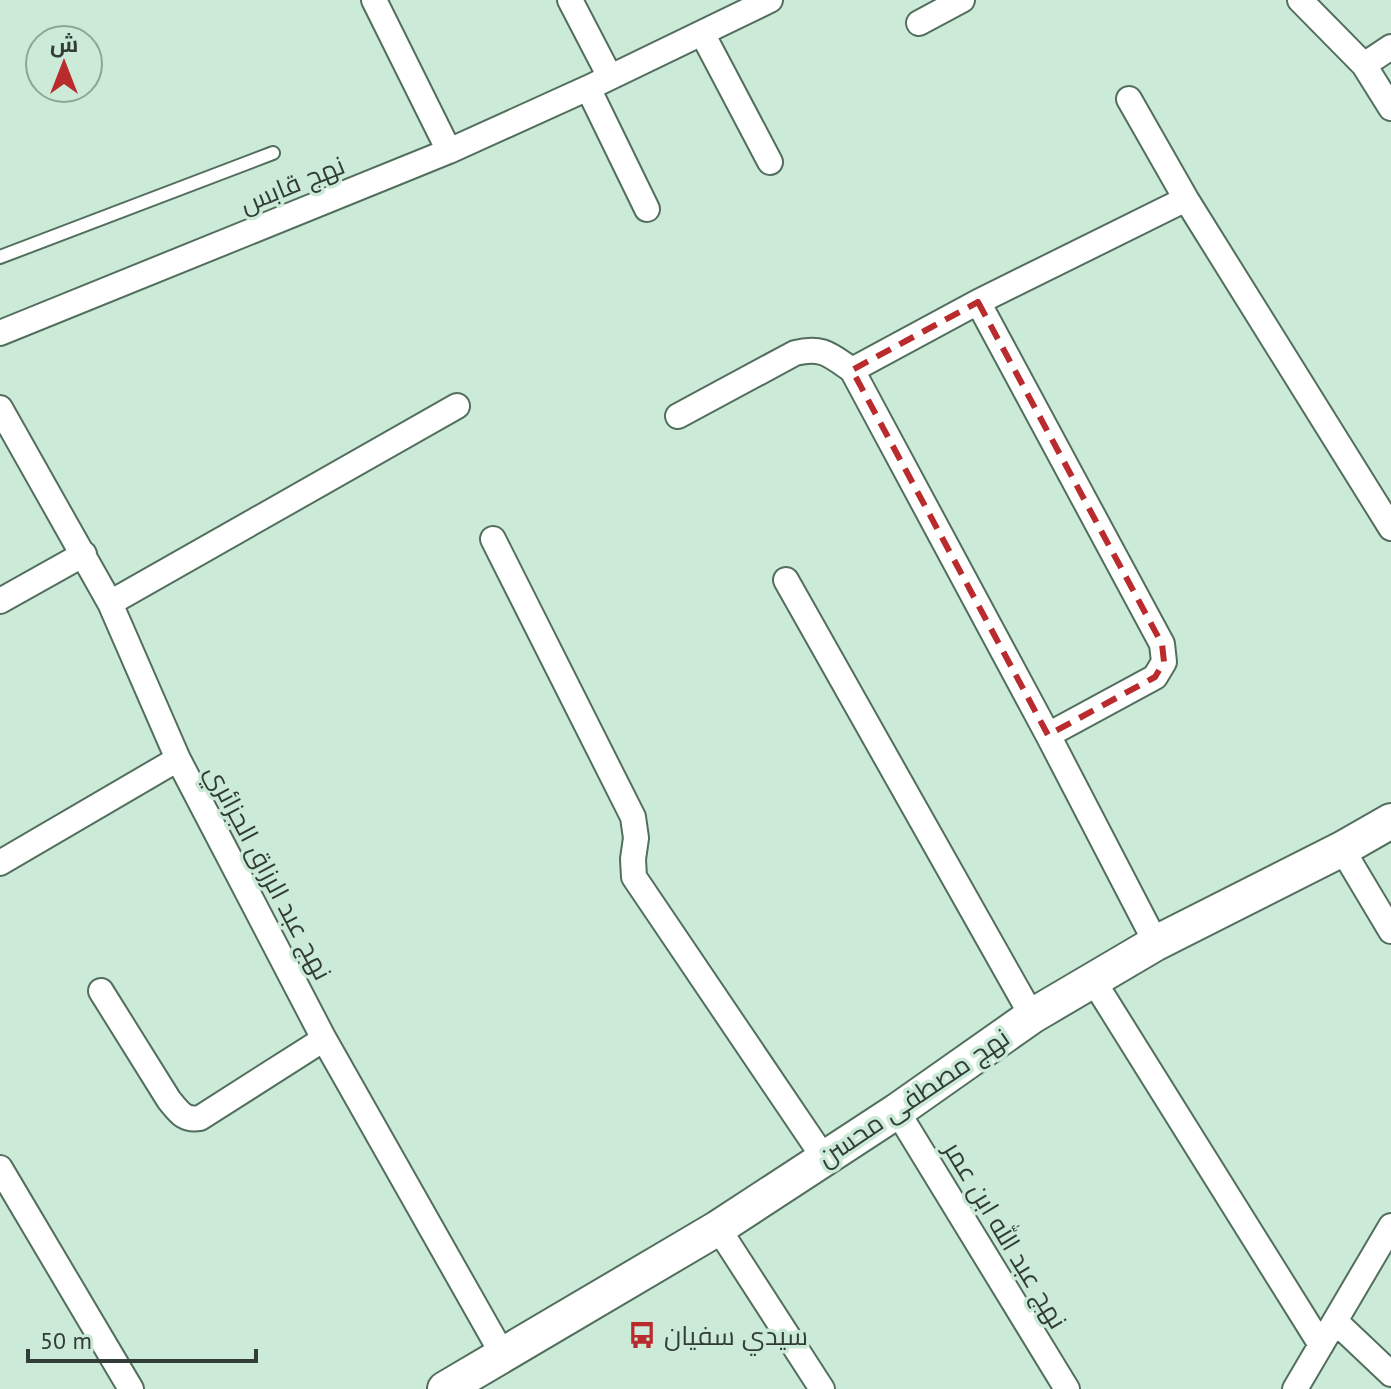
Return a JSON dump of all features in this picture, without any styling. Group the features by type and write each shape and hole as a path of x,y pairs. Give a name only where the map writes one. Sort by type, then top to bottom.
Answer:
{"main road":[{"name":"نهج مصطفى محسن","path":"445,1389 718,1228 897,1111 1032,1016 1156,943 1391,821"}],"street":[{"path":"374,0 449,151"},
{"path":"570,0 647,209"},
{"name":"نهج قابس","path":"0,333 449,151 770,0"},
{"path":"919,23 962,0"},
{"path":"1300,0 1364,65 1391,108"},
{"path":"702,33 770,162"},
{"path":"1364,65 1391,47"},
{"path":"1129,99 1186,199 1391,528"},
{"path":"852,370 978,302 1186,199"},
{"path":"978,302 1162,644 1164,662 1155,677 1048,735"},
{"path":"678,416 795,353 810,350 825,352 852,370 1156,943"},
{"path":"110,603 457,406"},
{"name":"نهج عبد الرزاق الجزائري","path":"0,408 9,446 84,554 110,603 178,759 324,1039 503,1355"},
{"path":"493,539 633,817 636,838 634,877 824,1158"},
{"path":"0,601 84,554"},
{"path":"786,580 1032,1016"},
{"path":"0,863 178,759"},
{"path":"1342,849 1391,931"},
{"path":"1093,980 1321,1345"},
{"path":"101,991 169,1100 182,1116 191,1120 200,1118 324,1039"},
{"name":"نهج عبد الله ابن عمر","path":"897,1111 1067,1389"},
{"path":"0,1168 131,1389"},
{"path":"1295,1389 1391,1226"},
{"path":"718,1228 822,1389"},
{"path":"1335,1321 1391,1374"}],"lane":[{"path":"0,257 273,153"}],"highlighted area":[{"path":"978,302 1162,644 1164,662 1155,677 1048,735 852,370"}],"place":[{"name":"سيدي سفيان","path":"642,1335"}]}
